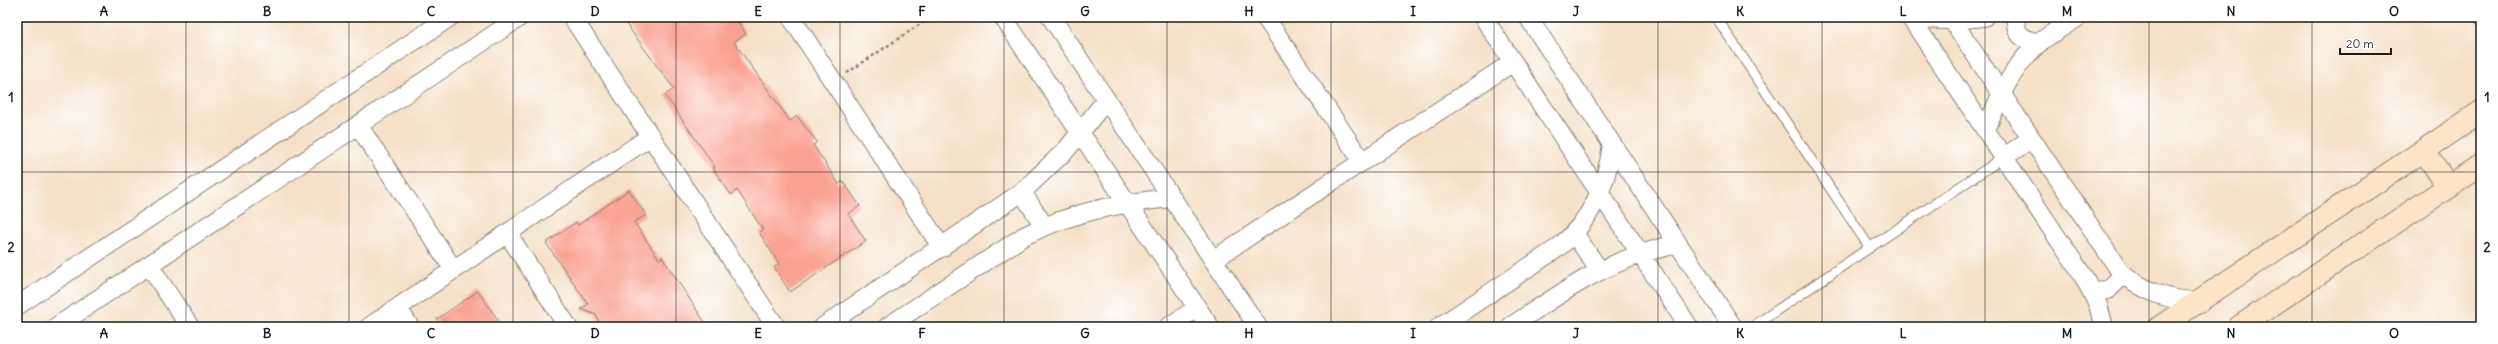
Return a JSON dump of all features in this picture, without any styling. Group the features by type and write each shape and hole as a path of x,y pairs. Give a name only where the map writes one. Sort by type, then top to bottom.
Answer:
{"street":[{"path":"17,306 450,17"},
{"path":"56,327 520,17"},
{"path":"572,17 776,327"},
{"path":"791,17 942,248"},
{"path":"1003,17 1210,327"},
{"path":"1050,17 1258,327"},
{"path":"1265,17 1362,161"},
{"path":"1483,17 1689,327"},
{"path":"1528,17 1733,327"},
{"path":"1911,18 1951,19 1984,17"},
{"path":"2016,17 2018,33 2024,39 2040,42"},
{"path":"1986,130 2001,94 2018,66 2040,42 2078,17"},
{"path":"1911,18 2092,291 2104,327"},
{"path":"1951,19 2120,271 2131,281 2156,294 2183,301 2198,301"},
{"path":"1213,260 1513,62"},
{"path":"823,327 942,248 1022,192 1053,164 1081,134 1106,100"},
{"path":"2160,327 2481,112"},
{"path":"358,125 454,270"},
{"path":"369,327 651,136"},
{"path":"2004,157 2031,139"},
{"path":"1439,327 1559,246 1574,233 1593,208 1600,194 1606,178 1612,144"},
{"path":"2424,150 2448,187"},
{"path":"2239,327 2481,165"},
{"path":"1022,192 1044,226"},
{"path":"887,327 1024,236 1044,226 1085,212 1127,202 1171,198"},
{"path":"1574,233 1599,270"},
{"path":"508,234 568,327"},
{"path":"1510,327 1599,270 1640,253 1678,244"},
{"path":"149,265 190,327"},
{"path":"2092,291 2108,290 2119,279 2120,271"},
{"path":"398,308 410,327"},
{"path":"1168,327 1197,308"}],"lane":[{"path":"1716,17 1870,248"},
{"path":"1752,327 2004,157"}],"path":[{"path":"833,82 931,17"},
{"path":"2474,17 2481,28"}],"building":[{"path":"621,17 735,17 746,34 734,42 790,121 797,116 817,142 813,145 839,184 843,181 860,206 848,214 866,241 790,292 774,267 779,264 759,232 763,230 737,190 731,195 713,168 715,167 665,95 674,89"},
{"path":"629,190 646,215 634,222 659,259 662,257 708,327 601,327 596,315 581,309 588,304 546,243 576,222 578,225"},
{"path":"478,291 503,327 442,327 437,319"}]}
